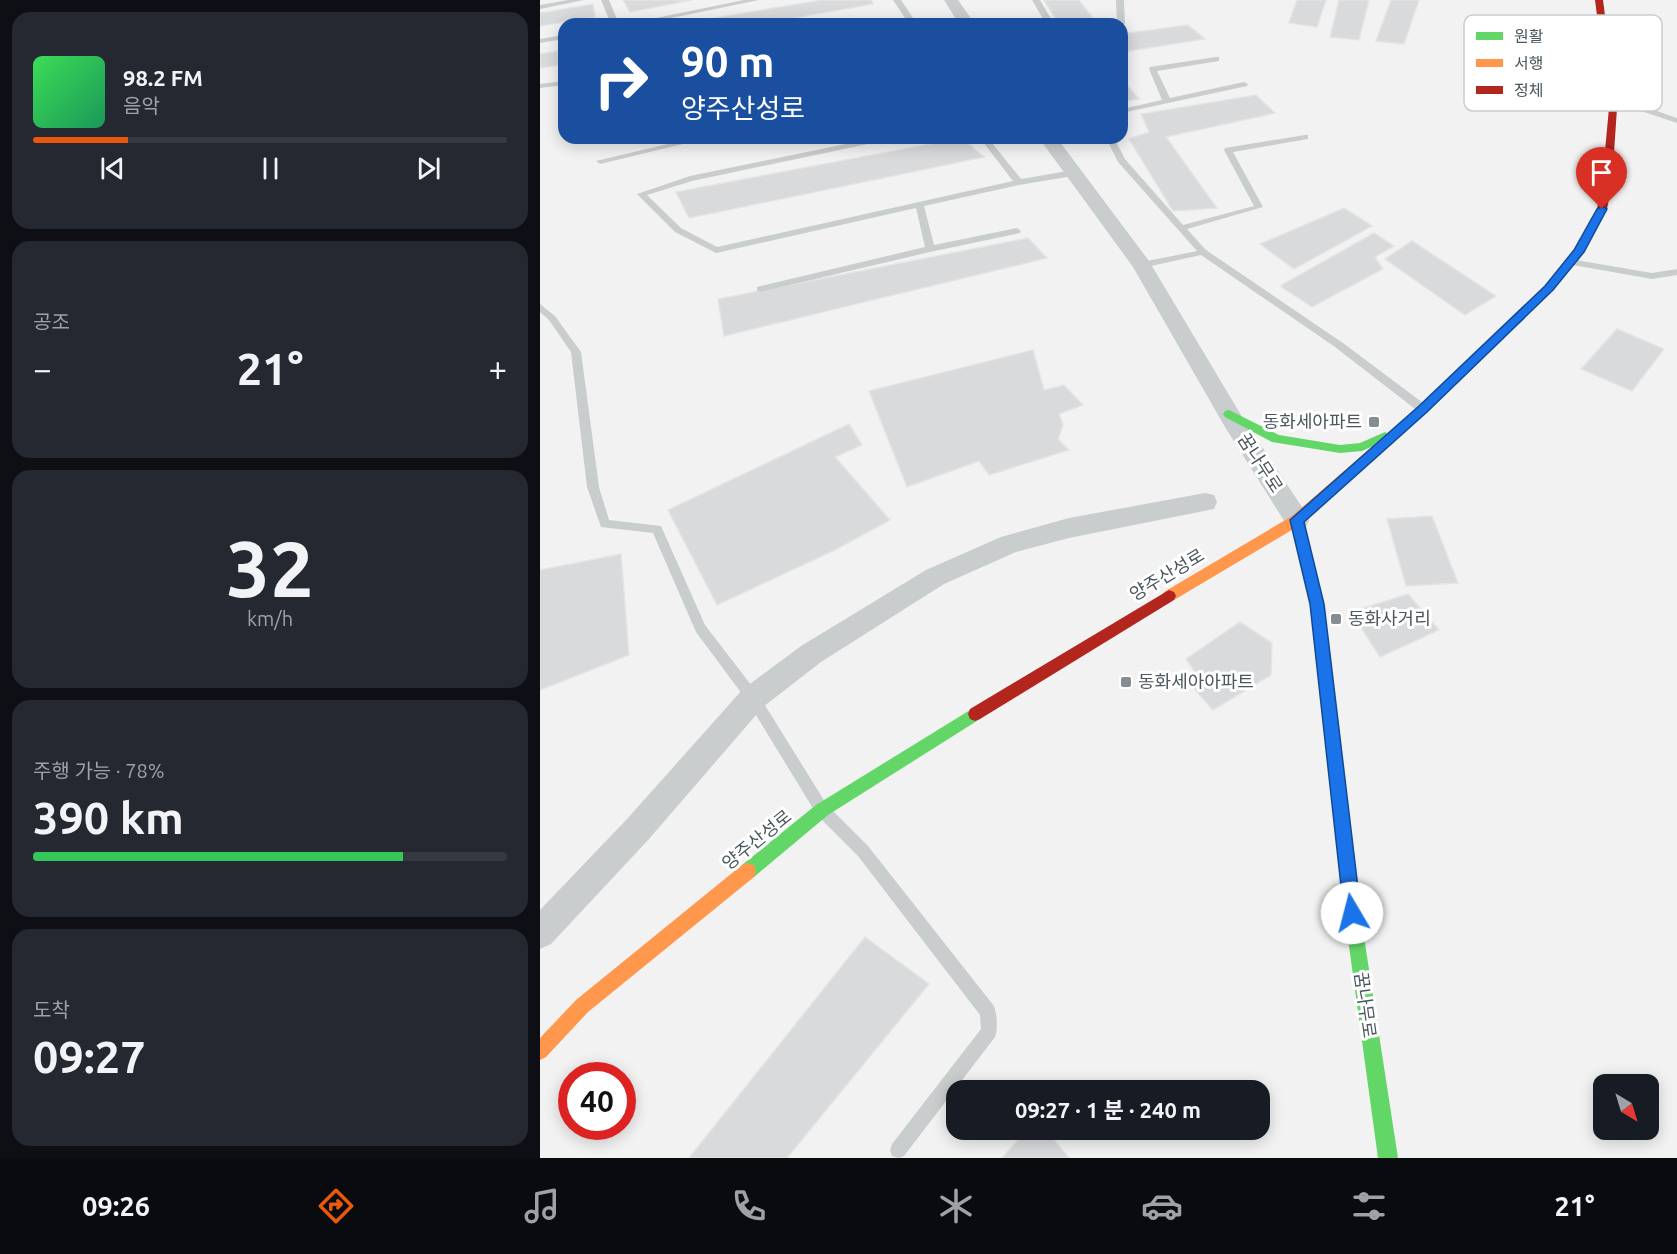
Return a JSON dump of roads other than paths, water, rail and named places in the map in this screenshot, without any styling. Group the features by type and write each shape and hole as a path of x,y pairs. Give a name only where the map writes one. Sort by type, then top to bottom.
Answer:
{"street":[{"path":"951,0 963,18"},
{"name":"양주산성로","path":"1599,0 1601,15"},
{"name":"양주산성로","path":"540,1051 582,1006 822,810 1049,667 1297,520 1403,427 1549,288 1579,252 1602,209 1607,183 1610,111"},
{"name":"꿈나무로","path":"1052,144 1142,265 1229,414 1297,520 1317,604 1349,890 1388,1158"},
{"path":"1229,414 1276,439 1340,449 1362,447 1403,427"},
{"path":"540,933 638,829 753,698 811,654 935,577 1010,544 1069,528 1206,502"}],"lane":[{"path":"540,7 580,0"},
{"path":"605,0 612,18"},
{"path":"662,18 755,0"},
{"path":"897,0 906,18"},
{"path":"1036,0 1046,18"},
{"path":"1120,0 1121,18"},
{"path":"540,41 558,38"},
{"path":"1167,101 1153,69 1216,59"},
{"path":"540,86 558,83"},
{"path":"1128,110 1244,84"},
{"path":"1648,111 1677,121"},
{"path":"1181,228 1258,207 1228,150 1305,137"},
{"path":"600,161 677,144"},
{"path":"858,144 690,179 641,194 678,230 716,250 1019,182 1073,173"},
{"path":"989,144 1019,182"},
{"path":"1113,144 1121,160 1203,252 1339,345 1423,409"},
{"path":"919,204 930,249"},
{"path":"760,289 1017,231"},
{"path":"1142,265 1203,252"},
{"path":"1570,262 1652,276 1677,272"},
{"path":"540,307 552,318 576,352 593,488 605,524 657,530 700,628 753,698 822,810 863,851 988,1012 989,1031 898,1150"}],"place":[{"name":"동화세아파트","path":"1374,422"},
{"name":"동화사거리","path":"1336,619"},
{"name":"동화세아아파트","path":"1126,682"}]}
